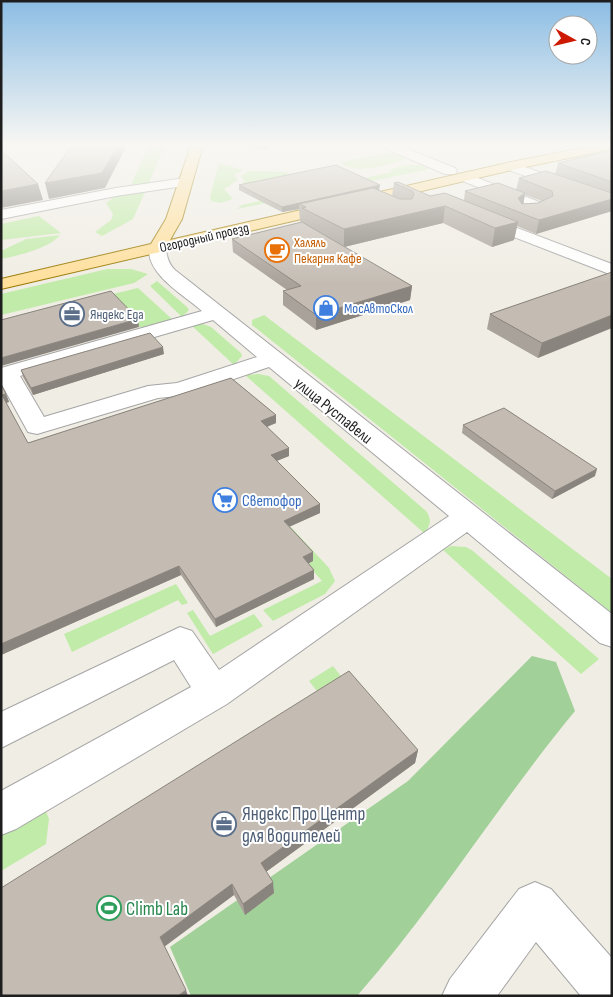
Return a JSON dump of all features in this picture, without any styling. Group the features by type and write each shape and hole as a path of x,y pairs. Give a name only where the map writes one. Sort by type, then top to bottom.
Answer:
{"main road":[{"path":"161,241 174,219 182,192"},
{"name":"Огородный проезд","path":"1,284 161,241 365,192"},
{"name":"Огородный проезд","path":"1,271 161,241 401,192"}],"street":[{"path":"1,215 119,192"},
{"path":"418,192 434,199"},
{"path":"501,192 542,208 524,213"},
{"path":"585,192 612,201"},
{"path":"374,198 396,208"},
{"path":"468,213 612,270"},
{"name":"улица Руставели","path":"161,241 156,257 159,265 271,359 612,633"},
{"path":"216,312 4,374 37,427 156,391 180,390 271,359"},
{"path":"1,814 214,693 467,518"},
{"path":"1,731 180,641 214,693"},
{"path":"467,996 535,905 612,995"}],"green space":[{"path":"145,192 133,219 102,236 95,232 111,220 113,214 106,203 116,195"},
{"path":"211,192 226,192 233,199 220,203 211,201"},
{"path":"303,192 321,192 237,209 242,205"},
{"path":"39,216 61,233 1,240 1,224"},
{"path":"60,235 41,248 1,259 1,251 26,239"},
{"path":"107,269 131,269 148,274 134,283 1,315 1,294"},
{"path":"157,281 187,307 189,310 182,317 150,286"},
{"path":"138,288 173,320 142,329 109,295"},
{"path":"264,315 612,579 612,613 252,325 252,320"},
{"path":"203,324 211,327 241,353 242,356 234,365 191,325"},
{"path":"258,374 269,376 426,511 430,522 424,533 245,375"},
{"path":"290,526 329,568 335,581 325,594 273,621 263,610 322,581 307,564 313,561 274,533"},
{"path":"451,546 466,547 473,551 599,659 581,674 443,550"},
{"path":"176,584 188,603 182,605 178,600 72,652 64,634"},
{"path":"193,610 210,636 254,614 263,626 213,654 187,613"},
{"path":"532,656 556,662 575,711 520,782 441,891 357,996 191,996 170,947 408,781"},
{"path":"333,666 348,685 324,700 309,681"},
{"path":"45,809 49,819 46,844 1,871 1,826"}],"building":[{"path":"252,192 351,192 282,207"},
{"path":"357,192 382,192 400,199 412,199 414,194 412,192 420,192 430,196 445,193 518,222 495,228 445,206 344,229 302,208 306,207 299,204"},
{"path":"466,192 521,192 525,193 518,198 522,204 538,203 553,196 552,192 608,192 612,193 612,199 539,220"},
{"path":"302,222 412,286 316,315 283,291 301,286 232,239"},
{"path":"612,272 612,315 542,343 490,314"},
{"path":"111,291 138,319 1,358 1,320"},
{"path":"150,333 163,347 31,388 21,370"},
{"path":"231,378 276,415 261,421 289,448 271,455 320,504 284,521 313,552 303,557 314,570 215,619 179,566 1,644 1,384 6,394 2,395 28,443"},
{"path":"504,408 597,469 555,491 463,425"},
{"path":"349,671 418,750 261,863 273,882 243,904 232,884 160,937 186,990 178,996 1,996 1,888"}],"place":[{"name":"Халяль Пекарня Кафе","path":"277,250"},
{"name":"МосАвтоСкол","path":"326,308"},
{"name":"Яндекс Еда","path":"72,314"},
{"name":"Светофор","path":"225,500"},
{"name":"Яндекс Про Центр для водителей","path":"224,824"},
{"name":"Climb Lab","path":"109,908"}]}
